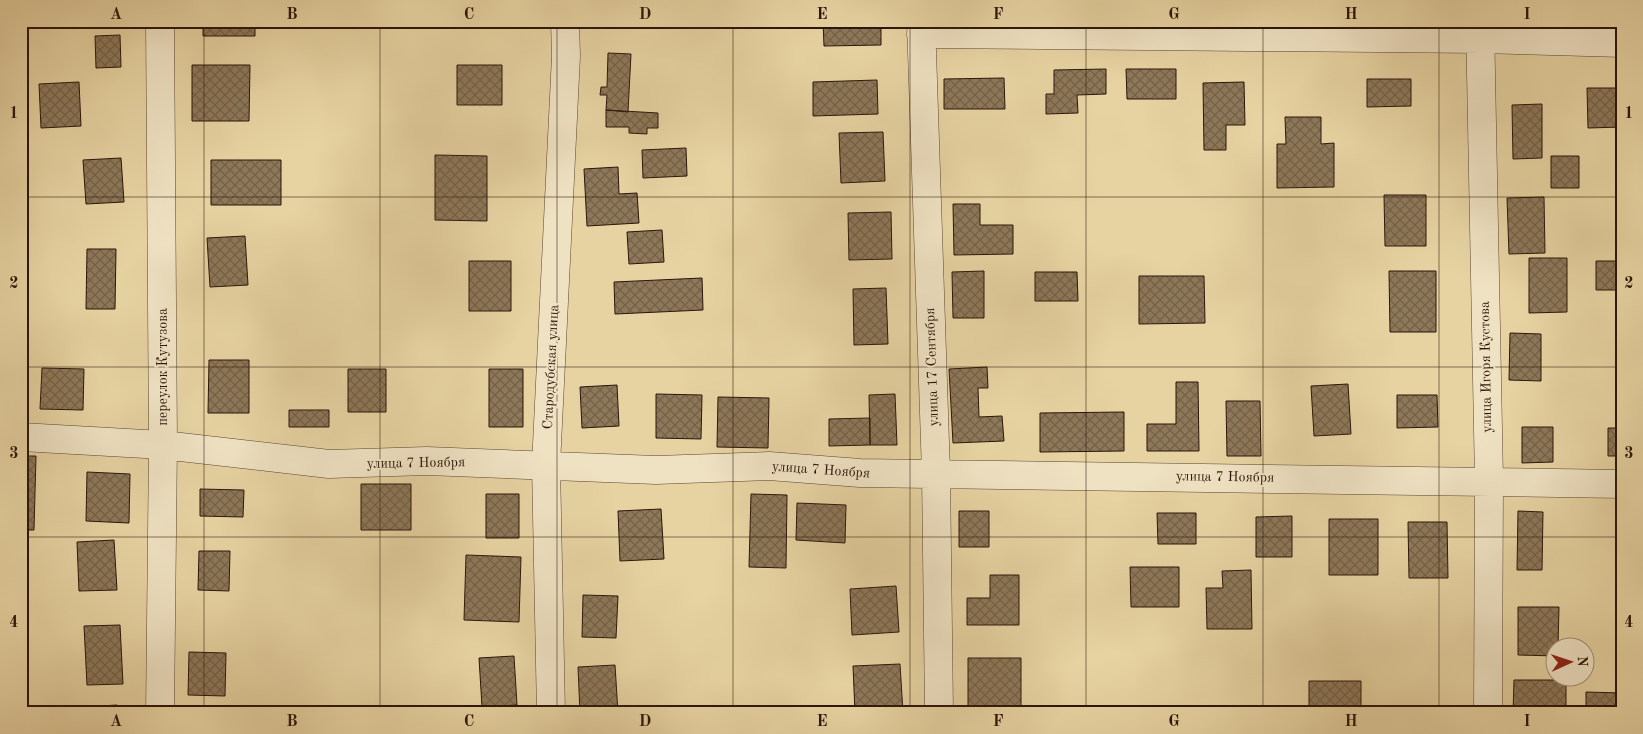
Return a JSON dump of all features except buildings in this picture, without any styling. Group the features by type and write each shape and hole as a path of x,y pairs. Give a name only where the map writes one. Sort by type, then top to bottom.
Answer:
{"street":[{"name":"переулок Кутузова","path":"160,21 163,445 160,713"},
{"name":"Стародубская улица","path":"551,713 546,465 566,66 565,21"},
{"path":"921,28 1480,30 1622,43"},
{"name":"улица 17 Сентября","path":"921,28 936,473 939,713"},
{"name":"улица Игоря Кустова","path":"1480,30 1488,480 1488,713"},
{"name":"улица 7 Ноября","path":"21,437 163,445 330,464 427,460 656,470 769,466 860,473 1488,480 1622,484"}]}
